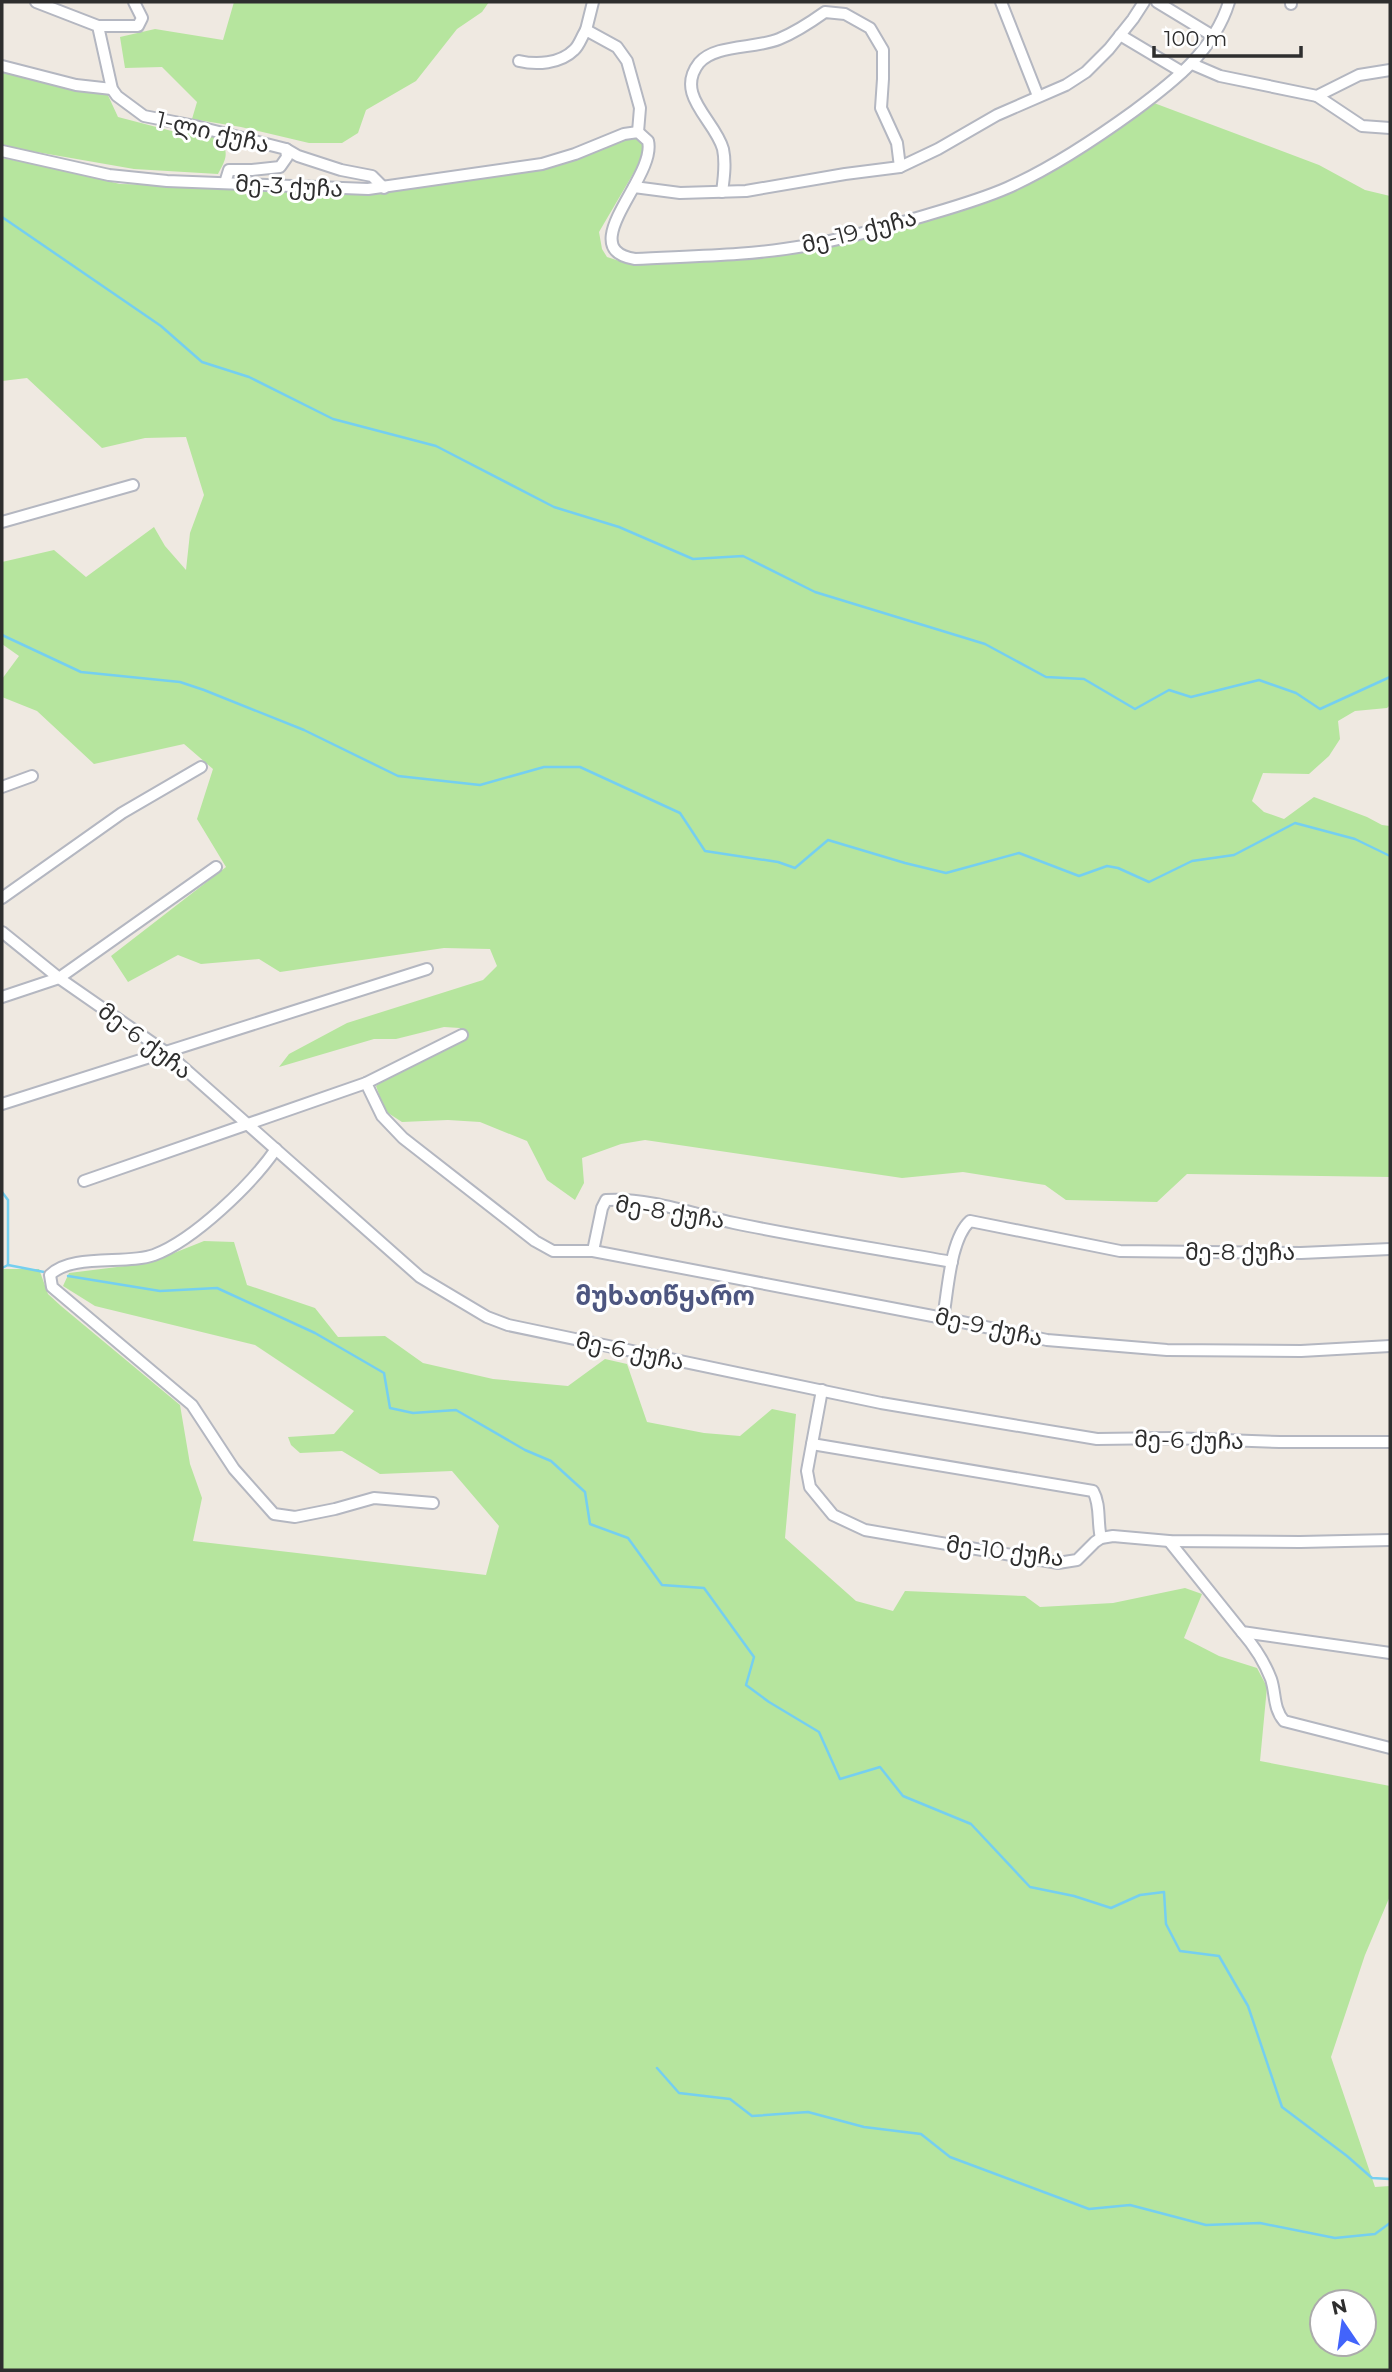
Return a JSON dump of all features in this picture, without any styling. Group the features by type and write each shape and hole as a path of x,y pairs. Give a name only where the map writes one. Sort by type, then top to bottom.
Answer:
{"street":[{"path":"36,2 98,26 138,26 142,18 134,2"},
{"path":"519,61 531,64 555,61 574,51 586,30 593,2"},
{"path":"1001,2 1038,96"},
{"path":"634,187 680,193 746,191 900,167 997,115 1066,85 1086,72 1120,35 1144,2"},
{"path":"1157,2 1213,36"},
{"name":"მე-19 ქუჩა","path":"638,132 648,141 650,148 646,163 613,227 610,243 621,257 635,259 712,255 804,246 893,225 1005,188 1041,171 1096,138 1154,96 1192,64 1213,36 1229,2"},
{"path":"722,192 723,150 692,92 691,83 697,66 714,51 739,49 777,40 825,12 845,15 870,28 883,50 881,108 897,144 900,167"},
{"path":"2,66 76,85 112,89 98,26"},
{"path":"586,30 617,47 627,61 640,108 638,132"},
{"path":"1120,35 1182,72"},
{"path":"1192,64 1220,76 1317,96 1362,126 1390,128"},
{"path":"1317,96 1359,75 1390,70"},
{"name":"1-ლი ქუჩა","path":"112,89 117,96 144,116 285,149 287,158 280,167 229,170 225,183"},
{"name":"მე-3 ქუჩა","path":"2,151 109,175 167,181 339,189 384,188 542,164 624,134 638,132"},
{"path":"285,149 341,170 372,176 384,188"},
{"path":"2,522 133,485"},
{"path":"2,898 122,813 201,767"},
{"path":"2,787 32,776"},
{"path":"2,997 59,978 216,867"},
{"name":"მე-6 ქუჩა","path":"2,932 59,978 167,1053 420,1277 487,1317 508,1325 928,1412 1097,1439 1390,1442"},
{"path":"2,1104 427,969"},
{"path":"84,1181 366,1083 462,1035"},
{"path":"366,1083 382,1116 403,1138 535,1241 553,1251 593,1251"},
{"path":"276,1149 264,1167 222,1208 177,1245 152,1256 74,1264 56,1269 50,1275 51,1287 192,1405 234,1469 274,1514 295,1517 374,1498 433,1503"},
{"name":"მე-8 ქუჩა","path":"593,1251 602,1208 606,1200 616,1199 816,1239 952,1262"},
{"name":"მე-8 ქუჩა","path":"943,1318 952,1262 964,1226 970,1221 1120,1251 1301,1253 1390,1249"},
{"name":"მე-9 ქუჩა","path":"593,1251 1046,1340 1167,1350 1301,1351 1390,1346"},
{"name":"მე-10 ქუჩა","path":"822,1390 807,1471 810,1487 833,1515 865,1530 1058,1563 1077,1560 1101,1538"},
{"path":"813,1444 1093,1491 1099,1501 1098,1523 1101,1538 1112,1536 1169,1541 1300,1542 1390,1540"},
{"path":"1169,1541 1257,1650 1272,1682 1277,1713 1284,1721 1390,1748"},
{"path":"1242,1632 1390,1653"}],"green space":[{"path":"234,2 489,2 482,12 457,29 416,81 366,110 358,133 342,143 309,143 192,119 197,102 162,67 125,68 120,37 155,29 223,40"},
{"path":"2,70 106,91 118,117 187,135 189,131 219,138 226,152 223,164 218,174 134,169 2,146"},
{"path":"1154,103 1319,165 1365,190 1390,196 1390,705 1387,708 1355,711 1338,721 1340,739 1329,756 1309,774 1263,773 1252,801 1264,812 1284,819 1314,797 1390,826 1390,1177 1187,1174 1157,1202 1066,1200 1045,1185 963,1172 902,1178 645,1140 621,1144 582,1158 584,1183 575,1200 547,1180 527,1141 480,1122 402,1122 385,1111 376,1086 393,1074 460,1043 460,1028 444,1027 396,1039 374,1039 279,1067 289,1054 347,1023 483,980 497,966 490,949 444,948 280,972 259,959 201,964 178,955 128,982 111,956 226,867 197,819 213,769 184,744 94,764 37,711 2,697 2,679 19,656 2,644 2,562 54,550 86,577 154,527 165,546 186,570 190,533 204,495 186,437 145,438 102,448 27,378 2,381 2,158 120,184 256,187 337,195 392,191 451,182 631,137 642,143 640,162 599,232 602,249 607,257 632,265 798,253 846,243 958,210 1013,192 1083,152"},
{"path":"204,1241 234,1242 247,1285 315,1308 338,1337 385,1336 423,1363 493,1379 568,1386 605,1359 627,1364 647,1422 704,1433 740,1436 772,1409 796,1414 785,1538 856,1601 893,1611 905,1591 1025,1596 1040,1607 1113,1603 1185,1588 1202,1594 1184,1638 1219,1656 1257,1668 1267,1687 1260,1761 1390,1786 1390,1896 1365,1955 1331,2057 1375,2187 1390,2186 1390,2370 2,2370 2,1269 39,1269 48,1294 180,1405 190,1464 202,1498 193,1541 486,1575 499,1526 452,1471 380,1474 342,1451 300,1453 291,1445 288,1437 334,1434 354,1411 255,1345 95,1306 63,1286 69,1273 149,1263"}],"waterway":[{"path":"2,217 161,326 202,362 249,377 333,419 436,446 554,507 619,527 693,559 743,556 815,592 985,644 1046,677 1084,679 1135,709 1169,690 1191,697 1259,680 1296,693 1320,709 1390,677"},
{"path":"2,635 81,672 180,682 204,690 304,730 398,776 480,785 544,767 580,767 680,813 705,851 778,862 795,868 828,840 946,873 1019,853 1079,876 1107,866 1149,882 1192,861 1234,855 1295,823 1355,839 1390,856"},
{"path":"2,1192 8,1200 8,1265"},
{"path":"2,1268 8,1265 44,1272"},
{"path":"68,1276 160,1291 217,1288 315,1333 384,1373 390,1408 413,1413 456,1410 525,1450 551,1461 585,1492 590,1524 628,1538 662,1585 704,1588 754,1657 746,1685 819,1732 840,1779 880,1767 903,1796 971,1824 1030,1887 1074,1896 1111,1908 1140,1895 1164,1892 1166,1924 1180,1951 1219,1956 1248,2006 1282,2107 1372,2178 1390,2179"},
{"path":"657,2068 679,2093 730,2099 752,2116 808,2112 864,2127 921,2134 950,2157 1089,2209 1130,2205 1206,2225 1260,2223 1335,2238 1375,2234 1390,2223"}],"district":[{"name":"მუხათწყარო","path":"665,1296"}]}
